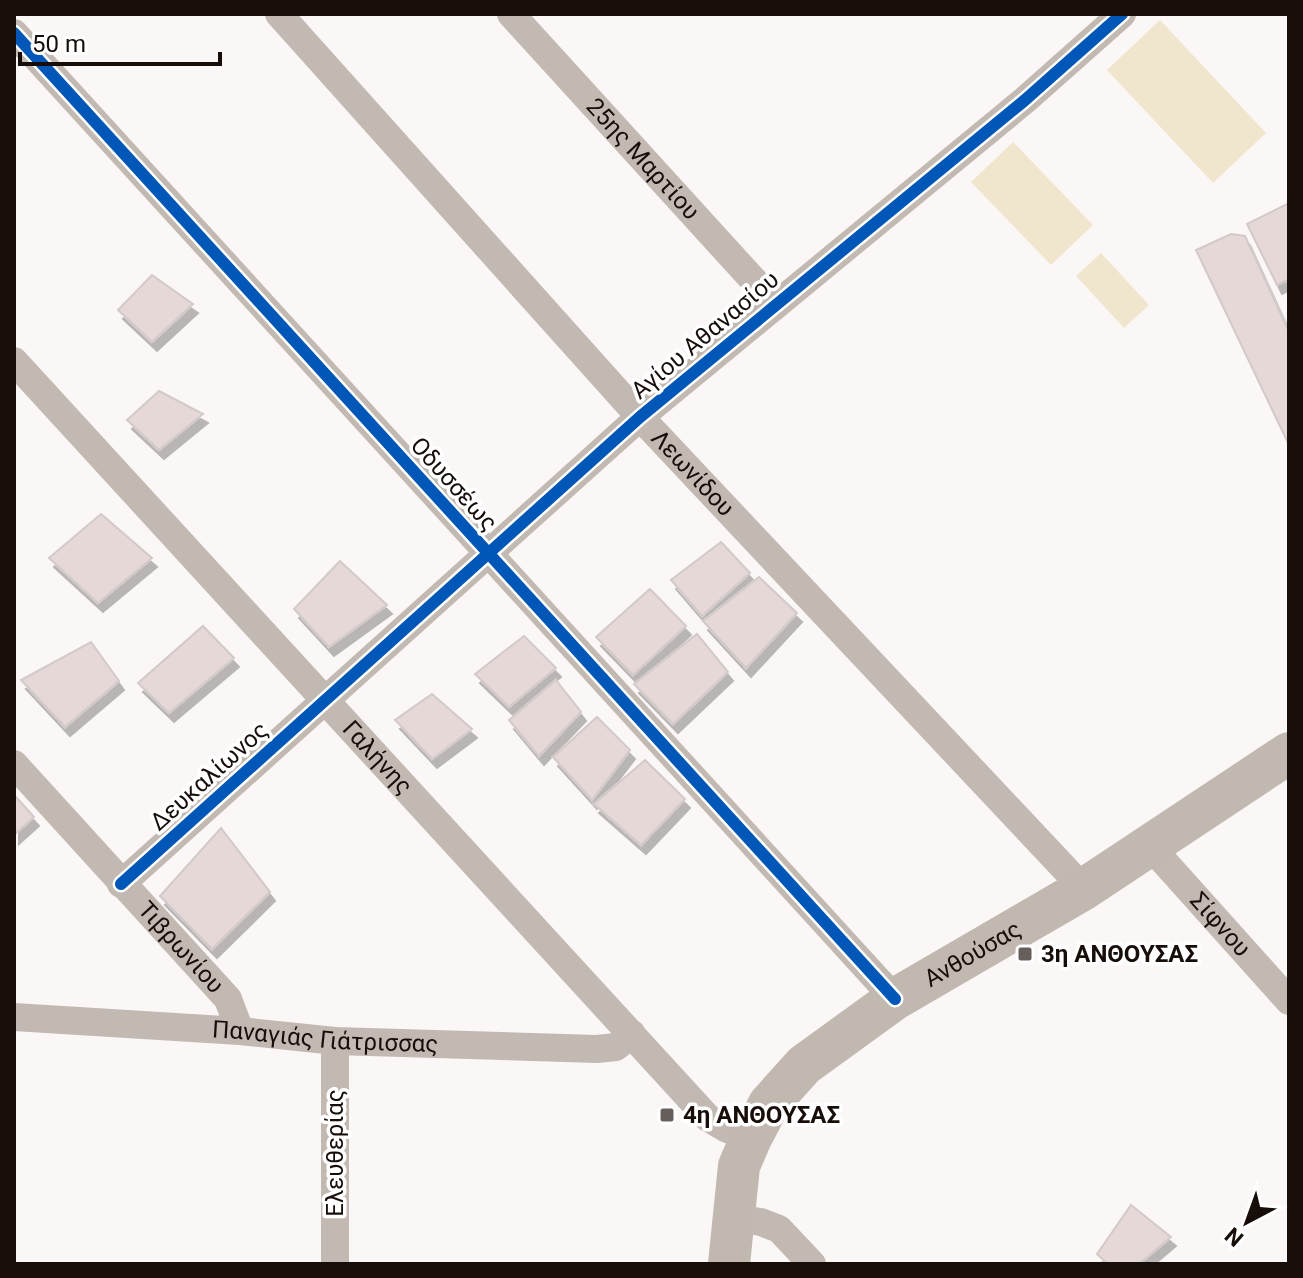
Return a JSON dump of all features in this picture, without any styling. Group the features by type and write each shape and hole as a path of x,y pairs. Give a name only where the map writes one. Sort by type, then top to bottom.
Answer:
{"street":[{"name":"Λεωνίδου","path":"279,14 640,417 1084,889"},
{"name":"25ης Μαρτίου","path":"511,14 776,305"},
{"name":"Αγίου Αθανασίου","path":"326,701 640,417 1025,100 1122,14"},
{"name":"Οδυσσέως","path":"14,33 895,999"},
{"name":"Γαλήνης","path":"14,361 708,1118 751,1138"},
{"name":"Δευκαλίωνος","path":"121,884 326,701"},
{"name":"Ανθούσας","path":"729,1264 739,1166 769,1104 804,1065 895,999 1084,889 1289,753"},
{"name":"Τιβρωνίου","path":"14,764 228,999 240,1031"},
{"name":"Σίφνου","path":"1151,847 1289,1001"},
{"name":"Παναγιάς Γιάτρισσας","path":"14,1017 240,1031 335,1041 597,1049 616,1047 632,1034"},
{"name":"Ελευθερίας","path":"335,1041 335,1264"},
{"path":"734,1218 761,1222 779,1229 812,1264"}],"shaded area":[{"path":"1160,20 1266,133 1213,183 1107,70"},
{"path":"1013,142 1093,225 1051,265 971,182"},
{"path":"1101,253 1149,305 1124,328 1076,276"}],"building":[{"path":"1289,203 1289,284 1287,280 1277,285 1247,224"},
{"path":"1231,234 1245,236 1289,332 1289,445 1196,250"},
{"path":"152,275 193,304 152,342 118,310"},
{"path":"159,391 203,414 159,450 127,420"},
{"path":"101,514 152,558 98,603 49,558"},
{"path":"721,542 750,573 702,616 671,580"},
{"path":"340,561 387,605 329,647 294,609"},
{"path":"759,577 797,613 746,668 703,621"},
{"path":"650,589 686,626 633,675 596,637"},
{"path":"203,626 234,658 169,713 138,683"},
{"path":"697,634 728,672 673,724 634,684"},
{"path":"524,636 556,668 509,707 475,674"},
{"path":"91,642 119,681 65,727 21,680"},
{"path":"556,680 581,712 539,756 509,720"},
{"path":"432,694 472,729 432,759 395,720"},
{"path":"597,717 630,750 592,800 553,757"},
{"path":"645,760 685,799 641,845 594,804"},
{"path":"16,797 34,817 14,835 14,799"},
{"path":"221,828 270,892 212,949 160,896"},
{"path":"1131,1205 1171,1237 1139,1264 1108,1264 1097,1254"}],"cycle path":[{"path":"121,884 640,417 1025,100 1122,14"},
{"path":"14,33 895,999"}],"place":[{"name":"3η ΑΝΘΟΥΣΑΣ","path":"1025,954"},
{"name":"4η ΑΝΘΟΥΣΑΣ","path":"667,1115"}]}
